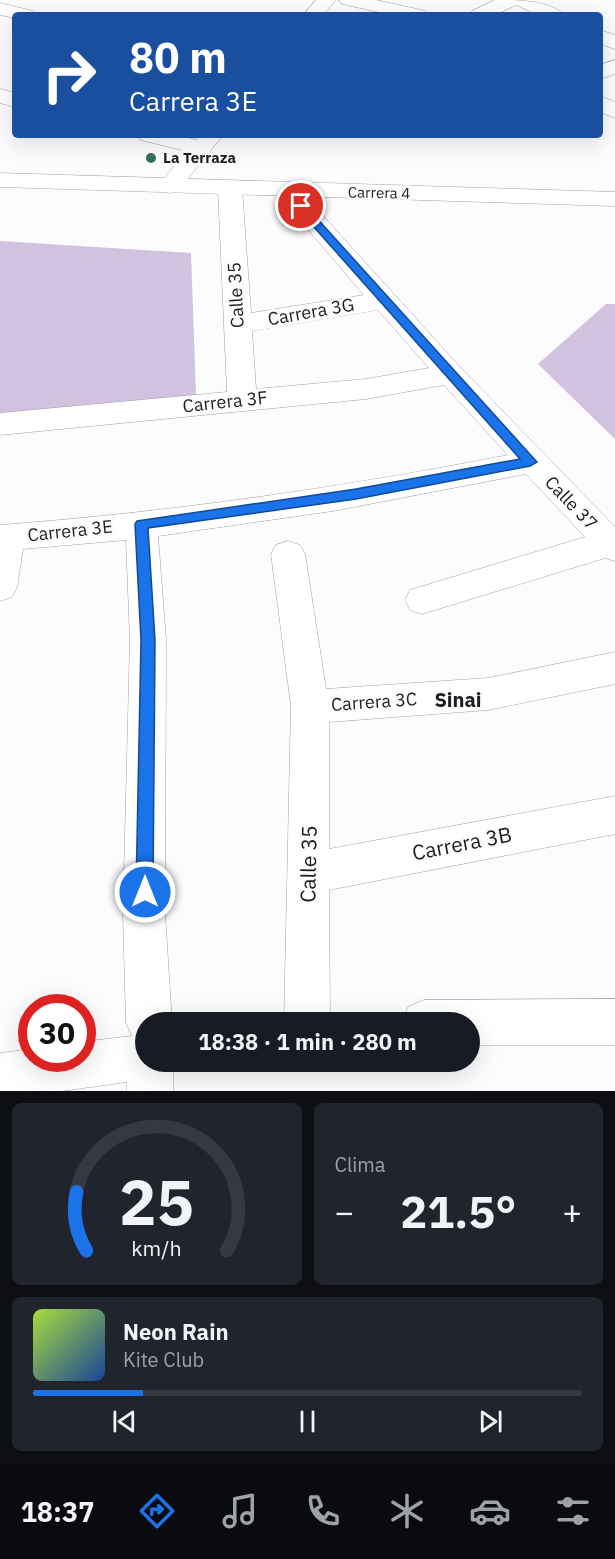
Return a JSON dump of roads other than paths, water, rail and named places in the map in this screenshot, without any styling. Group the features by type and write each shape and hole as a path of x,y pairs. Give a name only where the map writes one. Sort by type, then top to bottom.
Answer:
{"street":[{"path":"316,12 326,0"},
{"path":"348,0 406,12"},
{"path":"418,12 429,0"},
{"path":"485,12 511,0"},
{"path":"522,0 548,12"},
{"path":"174,138 207,142"},
{"path":"170,186 207,142"},
{"name":"Carrera 4","path":"0,180 230,189 615,199"},
{"name":"Calle 35","path":"230,189 242,401"},
{"name":"Calle 37","path":"287,190 450,375 530,462 613,545"},
{"name":"Carrera 3G","path":"237,324 384,300"},
{"name":"Carrera 3F","path":"0,424 366,389 450,375"},
{"name":"Carrera 3E","path":"5,538 141,524 356,494 530,462"},
{"path":"141,524 148,640 144,914 148,1012"},
{"path":"0,586 5,538"},
{"path":"422,600 613,545"},
{"name":"Calle 35","path":"288,554 310,706 307,1012"},
{"name":"Carrera 3C","path":"310,706 488,693 615,668"},
{"name":"Carrera 3B","path":"310,873 615,815"},
{"path":"480,1023 615,1022"},
{"path":"0,1076 135,1058"},
{"path":"150,1072 150,1091"}],"place":[{"name":"La Terraza","path":"151,158"}],"district":[{"name":"Sinai","path":"458,700"}]}
